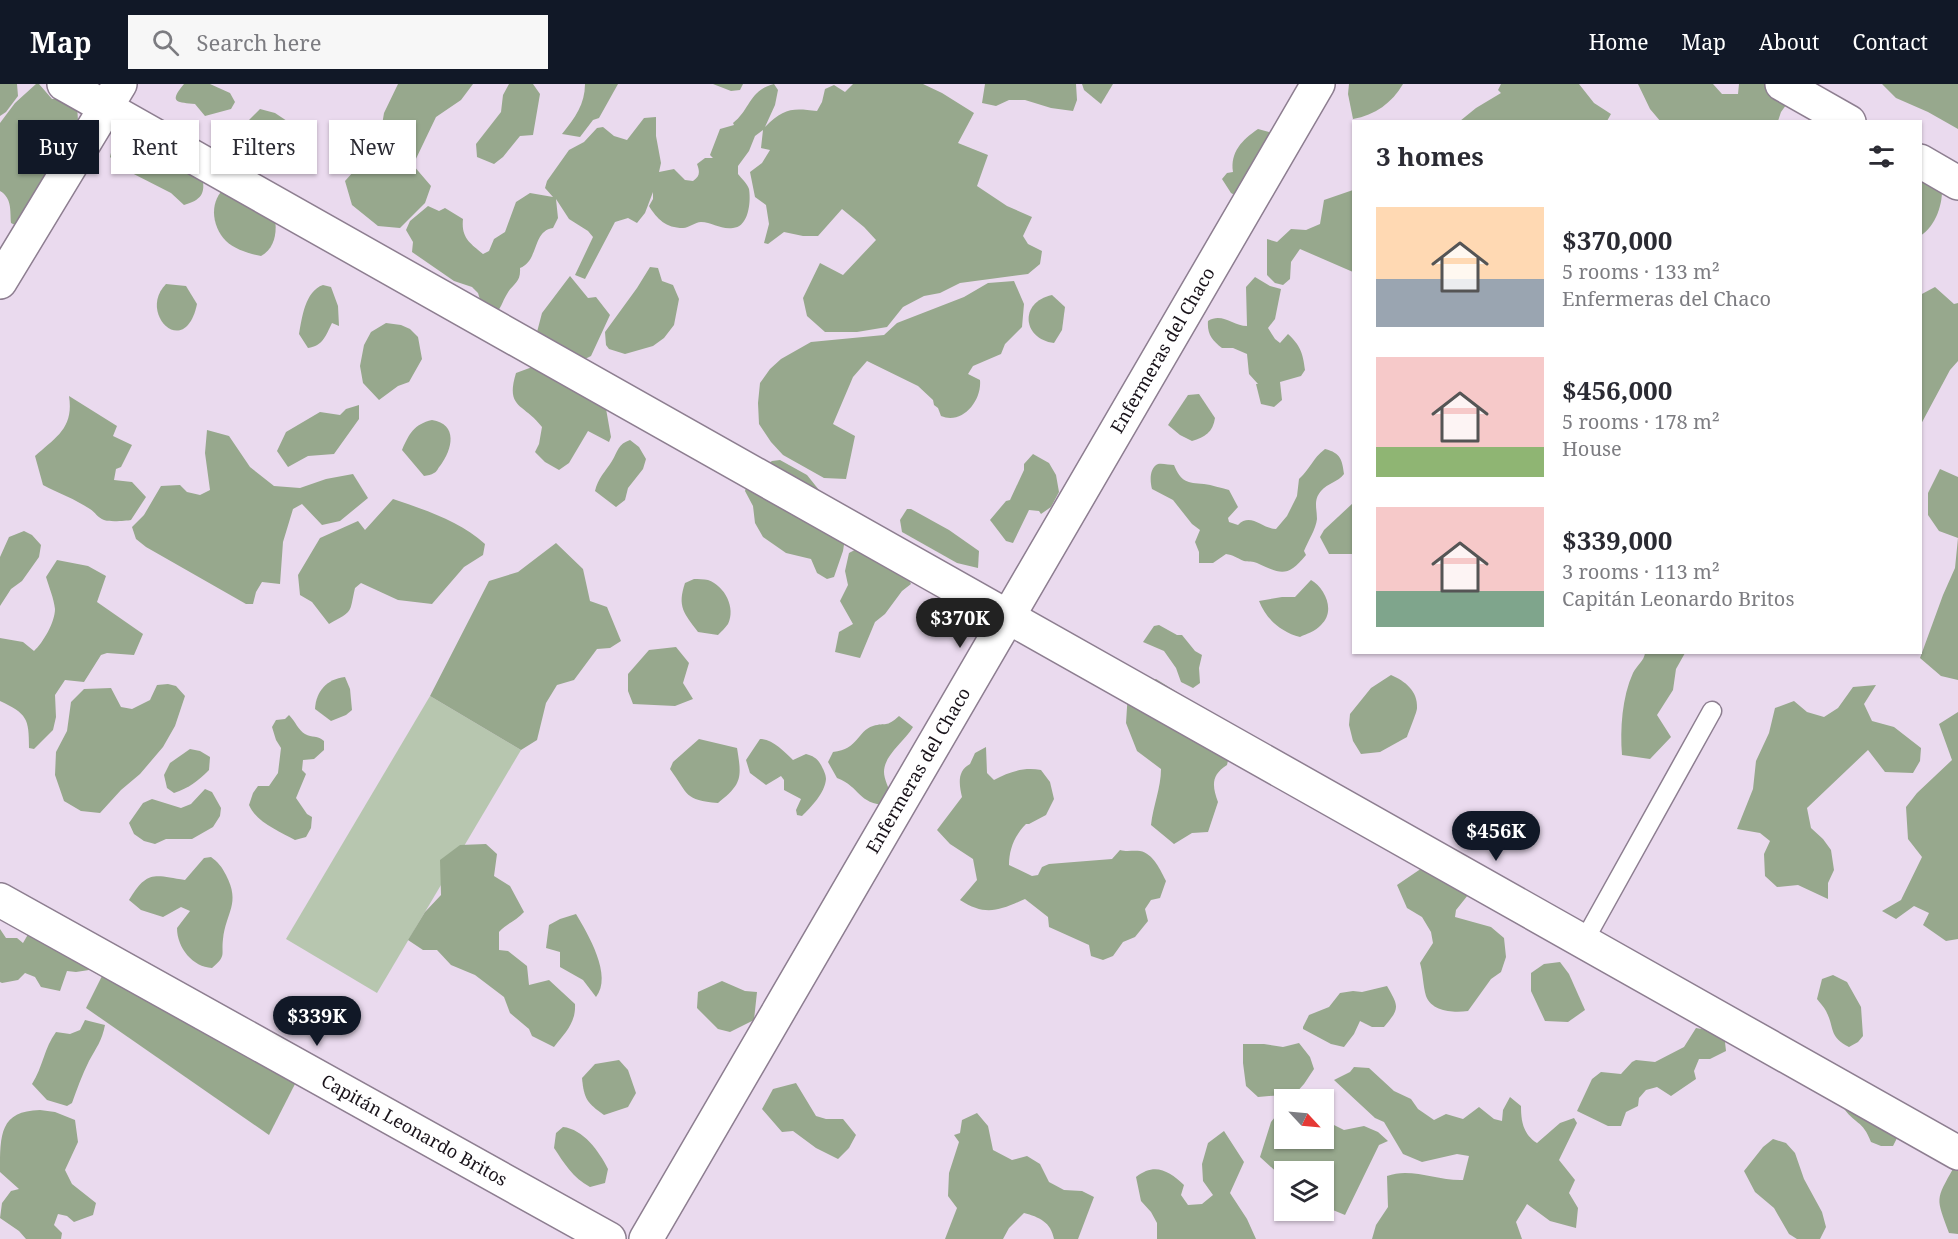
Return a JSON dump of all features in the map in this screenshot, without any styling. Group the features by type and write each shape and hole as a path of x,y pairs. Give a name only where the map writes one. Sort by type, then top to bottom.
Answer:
{"street":[{"path":"64,84 113,95 1008,616 1958,1153"},
{"name":"Enfermeras del Chaco","path":"646,1239 1318,84"},
{"path":"1782,84 1845,120"},
{"path":"0,282 113,95"},
{"path":"1922,162 1958,183"},
{"name":"Capitán Leonardo Britos","path":"0,900 609,1239"}],"lane":[{"path":"1584,941 1712,711"}],"green space":[{"path":"0,84 17,84 18,96 0,116"},
{"path":"36,84 39,84 52,99 68,99 77,105 78,120 18,120 18,174 50,174 21,228 11,223 7,197 0,191 0,123 15,103"},
{"path":"184,84 210,84 230,93 235,102 231,109 205,116 195,104 177,101 176,95"},
{"path":"398,84 473,84 461,100 436,117 416,159 416,120 383,120"},
{"path":"509,84 533,84 540,94 533,135 520,136 503,157 494,164 477,157 476,144 501,112 503,95"},
{"path":"585,84 618,84 599,118 593,120 580,137 562,134 578,110 585,91"},
{"path":"713,84 743,84 740,90 731,91"},
{"path":"774,84 778,90 775,105 765,127 778,116 789,111 817,111 825,89 834,85 845,92 853,84 923,84 974,113 958,143 988,155 977,186 1007,206 1032,217 1023,236 1028,244 1042,251 1040,264 1028,274 960,283 940,293 924,296 903,307 887,327 857,332 825,332 807,316 803,298 820,263 843,275 876,240 842,209 818,236 784,232 768,244 764,243 769,224 766,205 755,197 750,172 762,163 770,150 761,148 763,130 755,136 749,151 738,166 738,174 749,189 750,200 746,218 738,227 724,228 701,222 677,228 667,224 655,215 649,206 653,199 653,192 645,213 637,223 628,218 615,222 585,279 575,275 593,237 569,219 556,199 558,218 553,228 546,230 538,240 530,259 520,268 518,280 509,290 494,316 481,303 478,293 472,287 454,281 412,252 413,242 406,230 410,221 428,206 439,211 445,208 463,219 463,231 467,240 483,254 489,251 494,239 505,232 516,202 530,193 553,197 545,188 547,181 569,150 584,142 597,128 603,127 614,136 627,140 644,118 656,117 656,136 661,163 659,172 674,169 685,180 693,181 699,174 697,164 705,158 713,158 710,155 720,129 734,125 733,123 759,91"},
{"path":"985,84 1076,84 1077,100 1073,111 1051,108 1025,100 1009,100 996,106 982,103"},
{"path":"1082,84 1113,84 1101,104 1084,90"},
{"path":"1349,84 1403,84 1394,97 1382,107 1369,115 1353,119 1348,94"},
{"path":"1501,84 1579,84 1594,103 1611,114 1608,120 1461,120 1501,93 1498,90"},
{"path":"1638,84 1713,84 1722,94 1738,94 1739,84 1798,84 1799,87 1781,112 1778,120 1659,120 1650,109"},
{"path":"1882,84 1958,84 1958,129 1896,98"},
{"path":"260,109 275,113 286,120 249,120"},
{"path":"1258,129 1269,132 1269,143 1249,203 1231,193 1222,179 1227,173 1233,172 1233,158 1238,147"},
{"path":"416,168 431,186 425,203 400,228 378,226 352,205 345,181 351,174 416,174"},
{"path":"134,174 198,174 202,176 203,192 195,201 184,205 171,193"},
{"path":"1922,177 1942,186 1937,214 1922,235"},
{"path":"226,187 275,218 274,240 266,253 261,256 233,246 226,241 217,228 215,206 221,192"},
{"path":"1352,190 1352,272 1300,249 1291,262 1290,279 1283,285 1275,283 1267,275 1267,239 1277,242 1291,229 1306,230 1320,224 1324,200"},
{"path":"650,267 658,268 662,281 673,285 679,299 674,325 664,338 653,346 625,354 609,349 606,345 605,332"},
{"path":"570,276 588,298 596,297 610,315 591,356 581,361 537,332 542,313"},
{"path":"1255,277 1270,286 1281,289 1275,319 1268,328 1280,343 1288,334 1292,338 1302,354 1305,370 1301,376 1280,382 1282,400 1274,407 1261,404 1256,384 1258,384 1249,374 1247,354 1233,348 1222,348 1208,330 1208,321 1218,318 1247,326 1246,287"},
{"path":"1014,281 1024,304 1022,327 1005,344 1001,354 973,366 968,374 980,380 980,388 974,403 963,414 949,418 941,416 933,400 918,386 867,361 853,377 833,424 855,436 846,479 824,478 783,455 759,424 760,383 781,359 811,342 884,335 897,323 964,297 988,283"},
{"path":"166,284 186,286 197,304 191,321 183,329 174,330 166,326 160,318 157,307 159,296"},
{"path":"323,285 331,287 338,306 339,326 332,323 321,342 308,348 299,334 303,313 312,293"},
{"path":"1935,287 1954,304 1958,303 1958,361 1950,370 1922,422 1922,294"},
{"path":"1052,295 1065,307 1062,330 1054,343 1036,335 1029,320 1034,305 1041,299"},
{"path":"386,323 401,325 410,329 418,337 422,359 409,382 398,386 379,400 363,383 360,366 364,345 371,332"},
{"path":"535,366 558,383 605,403 611,437 609,442 588,431 569,463 559,470 545,462 535,452 542,427 518,404 513,393 516,373"},
{"path":"1199,394 1215,418 1208,433 1192,441 1168,425 1188,395"},
{"path":"69,396 117,426 113,436 132,445 121,467 116,469 114,480 132,482 146,497 131,520 104,520 84,505 43,485 35,456 62,431 66,424 70,407"},
{"path":"359,405 359,419 334,454 308,456 288,467 277,451 286,432 320,412 340,415 346,409"},
{"path":"432,420 446,426 451,438 450,445 437,471 424,476 402,450 413,430"},
{"path":"207,430 229,436 250,467 274,486 300,488 326,479 353,474 368,498 340,521 322,525 302,504 293,509 283,542 280,584 262,582 253,604 246,604 146,547 136,539 132,527 144,515 161,486 180,485 187,492 200,495 210,490 205,453"},
{"path":"630,440 639,447 646,459 643,469 628,488 625,500 616,507 595,491 596,486 619,448"},
{"path":"1325,449 1340,458 1344,474 1319,494 1316,501 1317,519 1304,551 1306,555 1288,571 1272,570 1255,562 1244,561 1226,554 1213,563 1199,563 1199,552 1195,542 1200,530 1192,524 1173,500 1152,489 1151,486 1151,475 1155,466 1158,464 1174,465 1179,475 1185,480 1229,490 1238,507 1228,518 1229,522 1238,525 1247,520 1276,529 1287,516 1297,496 1299,479"},
{"path":"1033,454 1049,463 1056,475 1059,492 1051,507 1041,514 1039,511 1029,510 1013,543 1006,541 990,520 1006,501 1010,500 1024,470 1024,464"},
{"path":"780,460 807,475 835,510 845,538 834,577 827,579 817,573 811,559 786,553 763,537 755,523 753,506 745,491 749,477 772,461"},
{"path":"1940,469 1958,477 1958,538 1939,531 1928,515 1928,493"},
{"path":"393,499 442,517 465,529 485,544 483,555 464,567 432,604 398,600 361,583 355,588 347,613 329,624 312,602 300,595 298,575 320,538 358,521 365,530"},
{"path":"1352,504 1352,554 1329,554 1320,537 1324,530"},
{"path":"907,509 949,530 979,551 978,568 957,563 902,532 900,520"},
{"path":"24,531 32,535 41,545 39,557 22,581 11,589 0,606 0,557 9,537"},
{"path":"1958,538 1958,680 1941,676 1920,658 1955,568"},
{"path":"556,543 583,569 590,601 607,607 621,641 610,648 597,649 574,680 557,685 546,703 537,740 521,750 430,696 489,581 518,572"},
{"path":"866,544 905,571 911,584 875,622 860,658 835,652 839,632 853,624 840,601 848,585 845,571 849,553"},
{"path":"57,560 88,566 106,576 97,602 143,634 134,655 107,653 101,655 84,682 65,680 55,695 56,717 53,730 34,749 29,748 25,718 0,701 0,638 23,642 34,651 41,643 51,626 55,609 46,577"},
{"path":"694,579 714,583 724,592 730,605 728,624 718,635 698,632 683,609 682,598 685,583"},
{"path":"1311,580 1321,588 1327,600 1328,613 1319,627 1300,637 1275,624 1259,601 1295,597"},
{"path":"1159,625 1177,635 1182,635 1195,651 1202,655 1199,668 1200,683 1193,688 1181,682 1176,668 1164,651 1143,642 1154,626"},
{"path":"676,647 689,663 683,683 693,699 675,706 633,704 628,691 628,674 649,650"},
{"path":"1645,654 1684,654 1676,669 1673,690 1657,715 1671,737 1650,759 1622,755 1621,745 1626,692 1633,673"},
{"path":"1391,675 1410,687 1417,702 1417,710 1407,737 1380,752 1361,754 1353,741 1349,725 1350,714 1371,688"},
{"path":"345,677 350,689 352,710 331,721 315,709 316,703 320,691 328,683"},
{"path":"1156,679 1193,702 1232,743 1227,765 1218,773 1214,781 1218,802 1208,832 1192,833 1174,844 1151,825 1161,769 1137,751 1126,723 1128,692"},
{"path":"157,685 176,686 185,696 175,726 163,747 140,774 121,790 100,813 81,811 64,801 55,775 56,752 67,731 71,702 84,689 111,688 121,707 132,709 150,700"},
{"path":"1876,685 1864,704 1872,721 1894,727 1921,748 1920,761 1913,773 1885,772 1868,750 1807,808 1811,828 1831,850 1834,870 1828,883 1828,899 1798,885 1777,887 1765,876 1764,854 1770,841 1760,833 1737,829 1753,789 1756,761 1769,733 1775,708 1794,701 1807,712 1824,717 1838,708 1853,687"},
{"path":"430,696 521,750 377,993 286,939"},
{"path":"1958,712 1958,939 1946,941 1923,925 1929,913 1914,906 1896,919 1882,911 1901,900 1922,857 1908,839 1906,807 1917,793 1952,760 1939,724"},
{"path":"289,715 303,733 324,741 324,750 314,759 303,760 302,770 306,774 296,798 307,814 312,817 311,828 306,837 295,840 262,821 249,805 258,786 269,786 278,773 281,748 272,727 276,720 285,719"},
{"path":"899,716 913,727 891,754 885,766 885,778 892,796 887,805 870,802 837,778 828,762 833,752 853,744 868,728 888,723"},
{"path":"699,739 737,748 740,767 738,780 732,791 718,803 699,800 688,795 670,769 673,762"},
{"path":"760,739 774,744 793,760 806,754 815,758 821,765 826,779 825,784 817,799 802,816 797,815 796,810 801,799 784,790 784,780 781,776 766,785 750,773 746,760"},
{"path":"986,747 987,773 994,780 1016,771 1041,770 1050,782 1054,799 1046,815 1026,824 1019,833 1011,848 1009,865 1032,876 1038,875 1042,867 1049,864 1112,859 1120,850 1145,852 1159,868 1166,881 1160,898 1151,900 1145,909 1148,921 1135,937 1123,942 1113,956 1103,960 1091,956 1089,945 1049,927 1048,917 1025,899 993,910 978,909 960,900 977,880 973,859 950,844 937,830 962,797 960,783 963,770 970,764 975,753"},
{"path":"190,749 200,751 210,757 209,770 193,784 174,793 167,788 164,775 170,763"},
{"path":"205,789 212,792 221,808 220,816 213,827 192,839 166,839 155,844 144,841 134,834 129,823 143,803 152,799 181,808 191,804"},
{"path":"486,844 497,854 494,876 510,886 524,912 499,932 499,950 508,951 527,966 529,985 549,980 575,1004 572,1022 554,1047 532,1036 529,1029 510,1013 504,997 475,975 451,965 437,950 423,950 408,940 425,912 441,895 440,860 460,845"},
{"path":"211,857 226,875 232,893 222,955 212,968 193,960 180,943 177,928 190,911 181,907 163,917 141,910 129,900 146,879 158,876 185,880 204,858"},
{"path":"1425,866 1435,877 1462,884 1468,895 1456,910 1455,917 1491,927 1504,938 1506,957 1501,972 1491,979 1468,1011 1456,1012 1438,1008 1426,996 1420,963 1433,943 1431,932 1422,917 1407,908 1397,885"},
{"path":"576,914 587,932 600,967 601,988 596,997 583,980 560,967 560,952 546,948 549,925"},
{"path":"34,924 92,951 89,970 67,971 60,991 41,987 35,977 25,973 18,980 0,982 0,929 6,938 17,938 23,943"},
{"path":"1560,962 1569,974 1585,1010 1568,1022 1545,1021 1531,991 1531,973 1544,964"},
{"path":"107,966 295,1084 269,1135 86,1008"},
{"path":"1833,975 1847,982 1861,1007 1863,1036 1849,1047 1835,1035 1826,1011 1817,999 1822,979"},
{"path":"722,981 745,991 757,992 754,1020 730,1032 718,1029 697,1008 698,992"},
{"path":"1387,986 1396,1007 1393,1016 1384,1027 1372,1027 1360,1021 1344,1047 1331,1044 1303,1029 1309,1015 1329,1007 1340,993 1362,992"},
{"path":"85,1020 105,1025 72,1103 67,1106 47,1100 32,1084 49,1044 56,1032 70,1034 80,1030"},
{"path":"1696,1028 1724,1033 1726,1051 1710,1059 1699,1059 1694,1071 1696,1079 1671,1096 1657,1087 1646,1090 1639,1098 1638,1106 1626,1112 1621,1126 1608,1126 1577,1111 1592,1079 1601,1072 1621,1074 1636,1060 1655,1062 1684,1047"},
{"path":"1299,1043 1310,1057 1314,1069 1300,1089 1274,1089 1274,1096 1258,1097 1246,1086 1243,1044 1283,1047"},
{"path":"619,1060 628,1070 636,1093 628,1107 604,1115 587,1100 582,1078 595,1064"},
{"path":"1354,1067 1369,1068 1394,1091 1411,1099 1418,1109 1434,1120 1446,1114 1463,1119 1479,1107 1494,1119 1502,1121 1503,1110 1510,1097 1521,1106 1524,1127 1537,1143 1560,1123 1574,1118 1577,1123 1559,1160 1575,1180 1569,1193 1578,1208 1576,1228 1550,1221 1527,1204 1516,1222 1522,1239 1372,1239 1376,1225 1388,1207 1387,1176 1405,1173 1463,1180 1469,1156 1457,1154 1422,1162 1403,1154 1384,1122 1375,1118 1334,1080 1350,1072"},
{"path":"796,1083 816,1116 826,1119 843,1119 856,1135 849,1148 838,1159 816,1148 793,1131 782,1132 762,1109 773,1089"},
{"path":"1869,1085 1883,1094 1891,1106 1898,1136 1893,1146 1881,1146 1871,1142 1862,1126 1843,1107"},
{"path":"40,1110 55,1112 75,1120 78,1142 65,1170 72,1184 96,1203 93,1215 74,1222 67,1216 58,1214 54,1225 62,1233 61,1239 26,1239 19,1231 0,1218 2,1203 11,1191 19,1189 0,1172 2,1136 5,1127 17,1115"},
{"path":"977,1113 988,1126 993,1150 1012,1160 1027,1156 1040,1164 1049,1182 1064,1190 1082,1191 1094,1197 1078,1239 1054,1239 1050,1228 1044,1221 1024,1213 1009,1228 1003,1239 945,1239 957,1208 948,1196 949,1173 959,1142 954,1135 960,1133 962,1120"},
{"path":"1274,1118 1274,1149 1334,1149 1334,1125 1344,1130 1364,1126 1378,1132 1388,1141 1379,1145 1345,1215 1334,1210 1334,1161 1274,1161 1274,1170 1260,1157"},
{"path":"563,1127 584,1136 595,1148 608,1169 605,1183 590,1187 565,1165 554,1148 556,1133"},
{"path":"1224,1131 1244,1162 1230,1193 1247,1219 1256,1239 1157,1239 1157,1223 1141,1201 1136,1177 1149,1170 1167,1172 1184,1185 1181,1195 1188,1205 1202,1204 1213,1195 1203,1181 1202,1164 1208,1143"},
{"path":"1773,1139 1786,1143 1795,1153 1804,1179 1822,1212 1826,1227 1820,1239 1797,1239 1789,1234 1774,1208 1755,1192 1744,1171 1763,1147"},
{"path":"1954,1167 1958,1167 1958,1234 1949,1233 1939,1199"}]}
